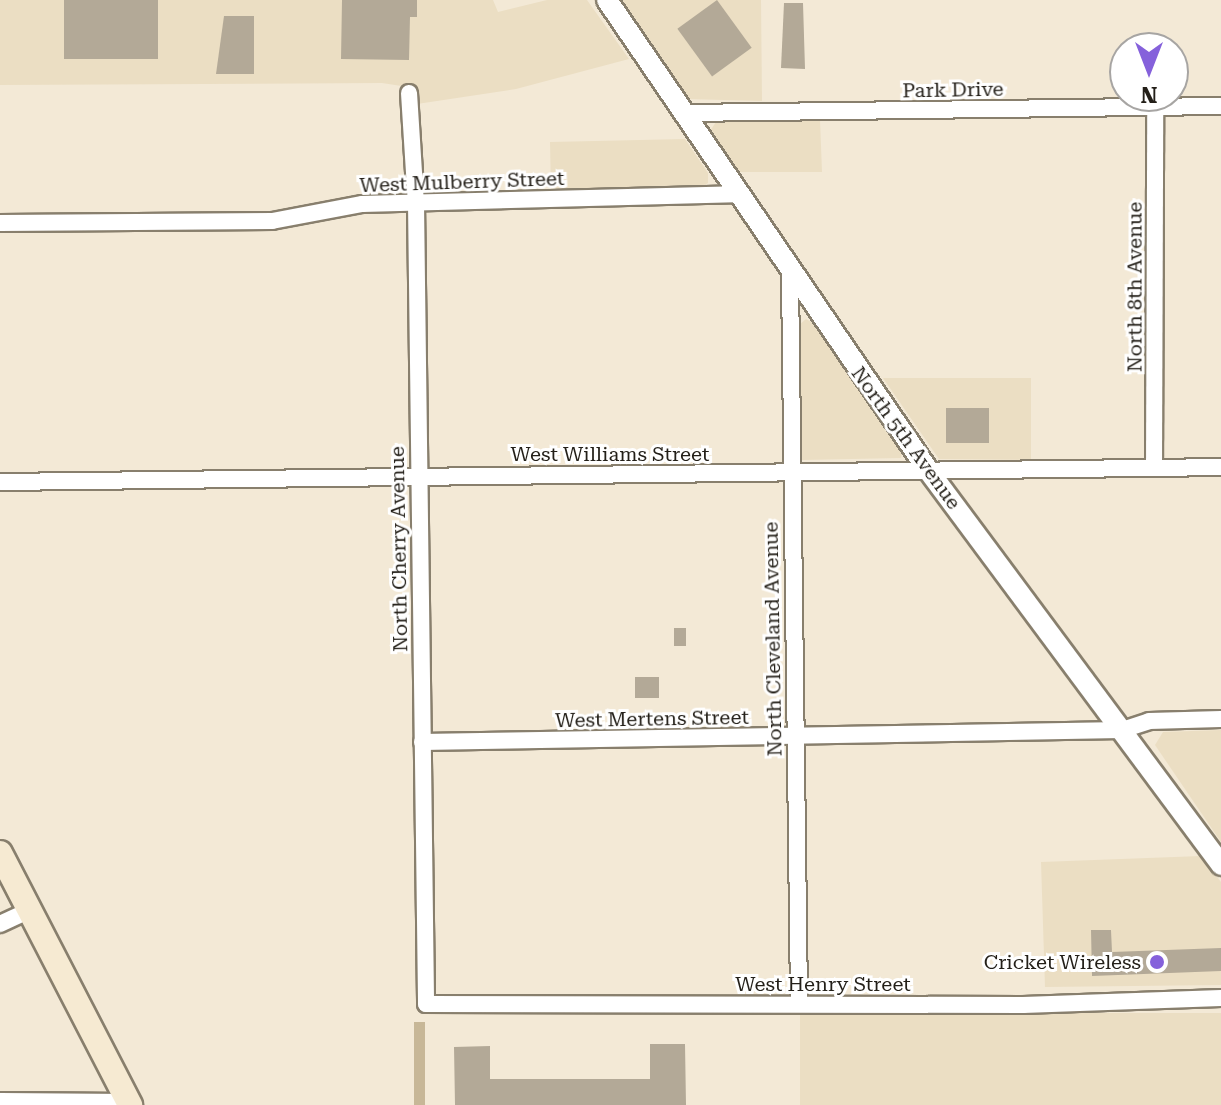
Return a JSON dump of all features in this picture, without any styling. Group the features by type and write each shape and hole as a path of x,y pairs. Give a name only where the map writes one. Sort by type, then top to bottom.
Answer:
{"main road":[{"path":"0,853 130,1103"}],"street":[{"name":"North 5th Avenue","path":"607,0 686,113 735,194 790,275 928,470 1221,865"},
{"name":"North Cherry Avenue","path":"409,93 416,203 426,1004"},
{"name":"Park Drive","path":"1189,106 1221,106"},
{"name":"Park Drive","path":"686,113 1109,108"},
{"name":"North 8th Avenue","path":"1154,467 1155,112"},
{"name":"West Mulberry Street","path":"0,223 272,221 362,204 735,194"},
{"name":"North Cleveland Avenue","path":"790,275 799,1004"},
{"name":"West Williams Street","path":"0,482 1221,467"},
{"name":"West Mertens Street","path":"422,742 1122,730 1149,721 1221,719"},
{"path":"0,924 30,910"},
{"name":"West Henry Street","path":"426,1004 1023,1005 1221,998"},
{"path":"0,1101 130,1103"}],"shaded area":[{"path":"0,0 493,0 498,12 547,0 587,0 629,59 516,89 417,104 408,87 382,83 0,85"},
{"path":"616,0 761,0 762,101 686,99"},
{"path":"820,120 822,172 737,172 710,131 716,122"},
{"path":"685,139 708,173 708,183 701,187 551,191 550,142"},
{"path":"806,319 815,324 903,449 901,458 802,460 799,325"},
{"path":"883,378 1031,378 1031,460 939,459"},
{"path":"1221,730 1221,842 1155,745 1163,732"},
{"path":"1201,856 1221,882 1221,985 1045,987 1041,862"},
{"path":"800,1013 1221,1013 1221,1105 800,1105"},
{"path":"414,1022 425,1022 425,1105 414,1105"}],"building":[{"path":"64,0 158,0 158,59 64,59"},
{"path":"342,0 417,0 417,17 410,17 409,60 341,59"},
{"path":"717,0 752,48 712,77 677,29"},
{"path":"784,3 803,3 805,69 781,68"},
{"path":"224,16 254,16 254,74 216,74"},
{"path":"946,408 989,408 989,443 946,443"},
{"path":"674,628 686,628 686,646 674,646"},
{"path":"635,677 659,677 659,698 635,698"},
{"path":"1091,930 1111,930 1112,952 1221,948 1221,971 1092,976"},
{"path":"650,1044 685,1044 686,1105 455,1105 454,1047 490,1046 490,1079 650,1079"}],"place":[{"name":"Cricket Wireless","path":"1157,962"}]}
